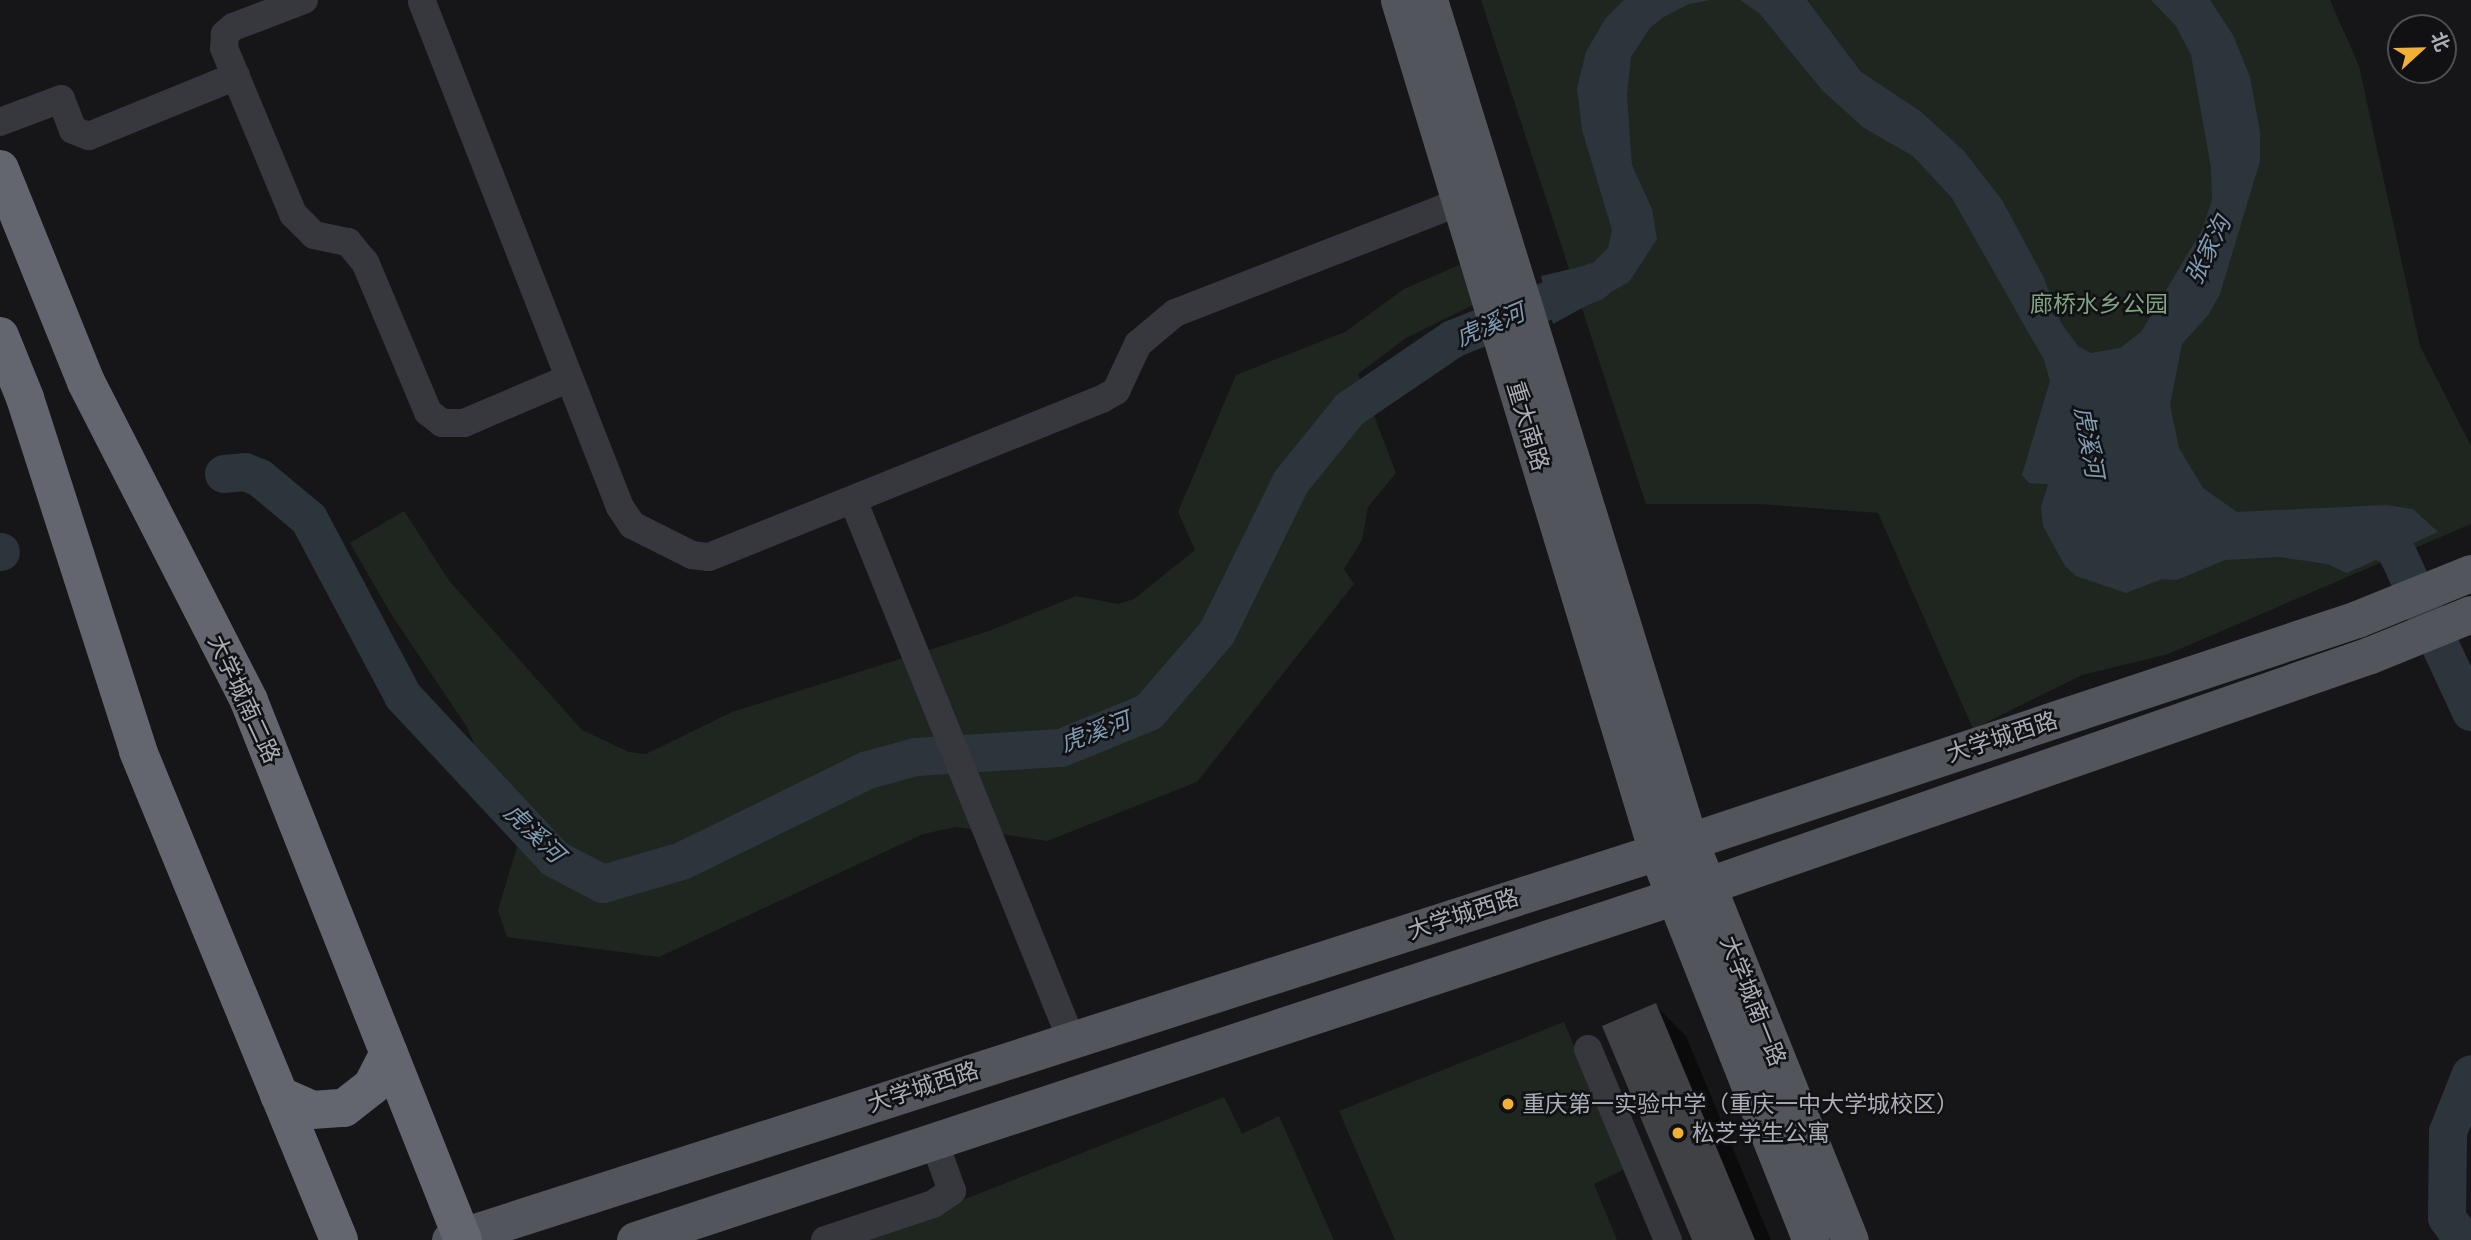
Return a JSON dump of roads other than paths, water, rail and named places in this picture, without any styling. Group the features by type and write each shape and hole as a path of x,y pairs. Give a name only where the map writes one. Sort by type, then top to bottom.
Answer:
{"highway":[{"name":"大学城南二路","path":"0,169 86,382 249,701 389,1053 458,1239"},
{"path":"0,336 25,398 138,751 339,1240"},
{"path":"279,1095 312,1110 344,1108 372,1086 389,1053"}],"main road":[{"name":"重大南路","path":"1399,0 1474,196 1673,846"},
{"name":"重大南路","path":"1429,0 1474,196"},
{"name":"大学城西路","path":"458,1239 1673,846 2357,619 2471,573"},
{"name":"大学城西路","path":"635,1240 1690,891 2370,654 2471,614"},
{"name":"大学城南一路","path":"1673,846 1811,1240"},
{"name":"大学城南一路","path":"1690,891 1850,1240"}],"street":[{"path":"304,0 225,34 224,47 293,214 314,236 348,242 365,262 428,412 442,423 464,423 567,379"},
{"path":"418,1 620,507 632,525 692,555 709,557 1115,391 1138,344 1175,313 1474,196"},
{"path":"0,122 61,99 73,130 89,136 236,76"},
{"path":"853,500 1071,1039"},
{"path":"1588,1049 1668,1240"},
{"path":"825,1240 933,1204 952,1191 934,1141"}],"water":[{"path":"1624,0 1711,0 1689,4 1662,18 1650,28 1631,57 1627,95 1632,165 1652,209 1657,239 1629,282 1553,324 1541,276 1592,264 1608,248 1612,230 1582,130 1577,88 1586,52 1605,19"},
{"name":"张家沟","path":"1740,0 1807,0 1861,72 1920,111 1964,151 2002,200 2044,278 2061,323 2078,346 2091,353 2120,348 2141,332 2202,230 2212,200 2211,168 2191,55 2176,26 2151,0 2210,0 2233,35 2250,77 2260,132 2260,161 2220,294 2209,314 2182,344 2170,405 2179,448 2203,488 2237,512 2386,505 2413,509 2438,532 2347,573 2327,564 2279,557 2225,560 2177,580 2162,579 2126,593 2076,576 2065,566 2043,526 2041,507 2048,484 2029,483 2022,475 2050,381 2044,360 1952,198 1913,156 1864,128 1823,91 1759,13"}],"waterway":[{"name":"虎溪河","path":"224,474 245,472 260,478 309,519 403,696 555,859 603,884 682,861 868,770 916,757 1061,748 1149,712 1217,633 1291,482 1350,409 1453,339 1594,282"},
{"name":"虎溪河","path":"2351,527 2395,548 2471,712"},
{"name":"虎溪河","path":"2463,1240 2447,1218 2448,1132 2471,1074"}],"place":[{"name":"重庆第一实验中学（重庆一中大学城校区）","path":"1508,1104"},
{"name":"松芝学生公寓","path":"1678,1133"}],"park label":[{"name":"廊桥水乡公园","path":"2099,304"}]}
